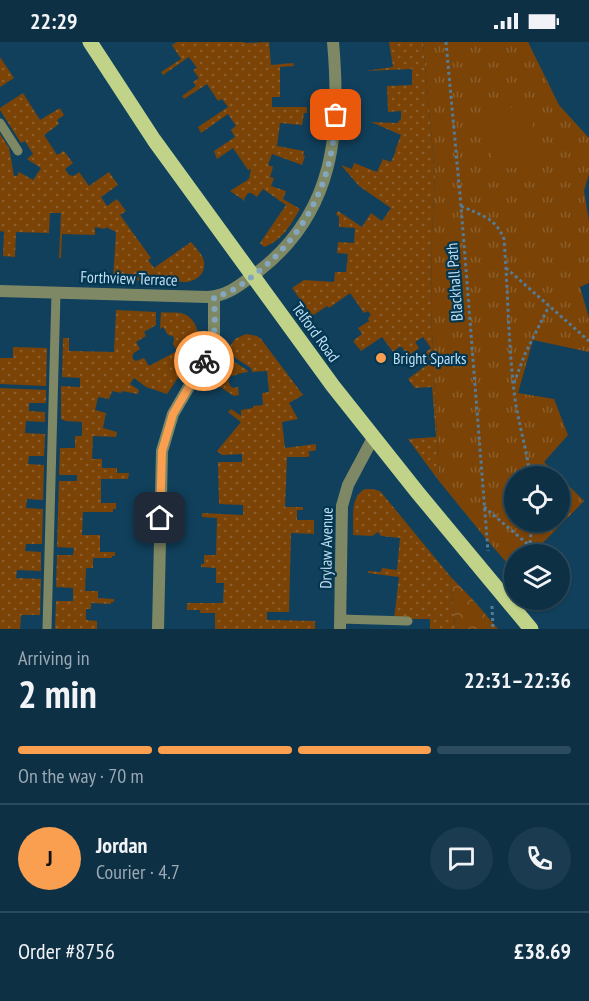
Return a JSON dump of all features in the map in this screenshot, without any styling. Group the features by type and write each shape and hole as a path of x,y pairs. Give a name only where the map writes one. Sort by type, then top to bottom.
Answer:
{"main road":[{"name":"Telford Road","path":"90,42 154,140 333,386 373,438 531,629"}],"street":[{"name":"Forthview Terrace","path":"0,291 214,297 234,290 273,258 307,218 318,197 332,148 336,115 333,42"},
{"path":"158,629 162,451 173,414 211,349 214,335 214,297"},
{"name":"Drylaw Avenue","path":"340,624 342,506 348,485 373,438"}],"lane":[{"path":"0,123 18,151"},
{"path":"47,629 56,292"},
{"path":"340,624 408,621"}],"path":[{"name":"Blackhall Path","path":"446,42 488,551"},
{"path":"461,206 492,220 500,228 504,239 513,386 528,466"},
{"path":"506,268 589,341"},
{"path":"513,386 525,354 549,306"},
{"path":"484,507 528,544"},
{"path":"491,598 493,629"}],"green space":[{"path":"177,42 269,42 271,65 293,63 294,66 280,67 280,97 272,97 272,107 307,107 307,113 304,113 302,125 280,123 277,146 304,151 305,156 302,165 272,154 268,165 273,167 270,177 274,178 271,186 286,191 283,199 300,209 276,241 264,247 260,243 286,205 263,189 257,197 248,193 245,201 230,191 249,179 251,169 248,170 233,148 217,159 214,151 235,137 231,130 236,126 228,114 201,133 198,127 228,107 222,99 218,101 207,84 184,99 182,96 196,86 193,82 199,78 193,70 197,68 189,57 163,75 161,72 181,59 172,45"},
{"path":"389,42 423,42 435,176 431,310 439,481 408,439 436,437 432,387 415,388 408,379 431,362 425,353 431,348 423,337 415,342 419,348 400,362 399,360 406,353 402,347 393,352 382,337 361,351 353,341 362,334 358,328 369,321 368,318 371,315 368,311 364,313 350,293 329,308 327,306 312,316 292,288 304,280 334,282 335,272 346,272 348,254 337,253 338,242 354,243 355,228 339,227 339,217 336,214 338,211 362,227 371,213 382,221 391,208 359,186 341,165 352,169 354,163 377,172 383,159 391,162 396,151 401,135 371,122 397,123 401,119 401,111 388,112 387,86 412,85 412,69 365,71 393,67"},
{"path":"423,42 528,42 559,105 589,138 589,174 584,191 589,221 589,283 580,287 589,318 589,352 533,340 518,393 554,399 568,435 544,462 548,466 504,466 504,532 554,532 542,544 504,544 504,560 439,481 431,310 435,176"},
{"path":"0,57 14,78 0,87"},
{"path":"23,93 40,120 60,108 64,115 57,120 59,124 44,135 57,155 64,151 73,163 65,169 69,175 74,176 79,172 89,186 109,172 118,185 101,197 107,206 117,199 126,211 120,215 151,258 148,260 154,268 191,242 202,256 204,263 203,271 198,277 186,282 113,280 116,232 106,227 105,229 95,227 95,235 62,234 61,258 59,258 61,213 50,213 49,233 16,232 15,257 3,256 4,232 0,231 0,134 9,148 14,176 17,176 19,172 33,180 41,168 27,159 33,154 25,141 21,143 0,110"},
{"path":"530,105 538,164 494,170 486,111"},
{"path":"116,310 156,312 156,325 144,332 146,336 136,342 140,349 133,355 136,361 144,358 149,366 177,351 173,344 173,336 168,335 163,327 160,329 161,312 181,313 191,318 198,333 198,345 197,350 167,394 146,387 134,378 130,384 139,390 138,394 112,391 109,399 98,397 95,410 106,413 103,428 117,432 116,437 93,436 92,459 102,459 102,468 117,468 117,473 129,473 128,479 101,479 101,503 116,503 116,509 113,509 113,512 83,512 82,535 100,535 100,552 115,552 112,558 93,558 93,568 86,568 85,591 98,591 98,598 114,599 114,602 111,604 91,603 91,609 86,609 86,620 97,621 97,629 55,629 56,601 73,601 73,588 56,587 57,555 73,555 74,548 57,547 59,481 77,481 77,475 59,475 60,448 75,448 75,436 82,436 82,422 61,419 61,386 80,387 80,378 62,377 63,338 69,338 69,351 114,352"},
{"path":"246,334 261,339 303,395 289,403 298,419 282,422 285,448 316,444 316,450 308,452 310,455 308,457 287,457 285,507 303,507 303,510 297,510 297,520 314,520 314,534 291,533 289,612 267,612 267,620 315,621 315,629 215,629 215,613 187,610 187,603 223,603 224,583 216,583 216,568 201,567 201,564 204,564 204,555 216,555 217,518 202,517 202,513 243,515 243,505 219,504 218,462 242,462 242,454 222,455 217,451 241,422 228,412 231,409 241,416 241,410 263,405 262,393 269,392 267,371 252,372 251,368 226,352 235,339"},
{"path":"13,347 47,348 46,386 0,384 0,358 13,358"},
{"path":"224,355 248,372 231,376 228,379 230,386 238,387 239,395 234,396 208,379"},
{"path":"0,388 46,390 46,403 29,403 29,411 45,412 45,422 26,421 25,433 45,434 44,456 29,456 28,464 44,465 43,500 27,499 26,508 43,509 42,544 26,544 25,551 41,552 41,571 17,570 16,578 41,579 40,615 21,615 20,629 0,629"},
{"path":"570,487 584,501 570,515"},
{"path":"365,489 380,491 450,576 455,626 458,629 430,629 430,619 394,619 399,577 368,573 368,571 381,572 382,568 397,570 400,538 381,536 378,532 372,536 353,535 354,503"},
{"path":"450,576 498,629 458,629 455,626"}],"way so far":[{"path":"204,361 213,342 214,297 234,290 265,266 287,244 307,218 325,177 332,148 336,115"}],"place":[{"name":"Bright Sparks","path":"381,358"}],"route":[{"path":"160,518 162,451 173,414 204,361"}]}
